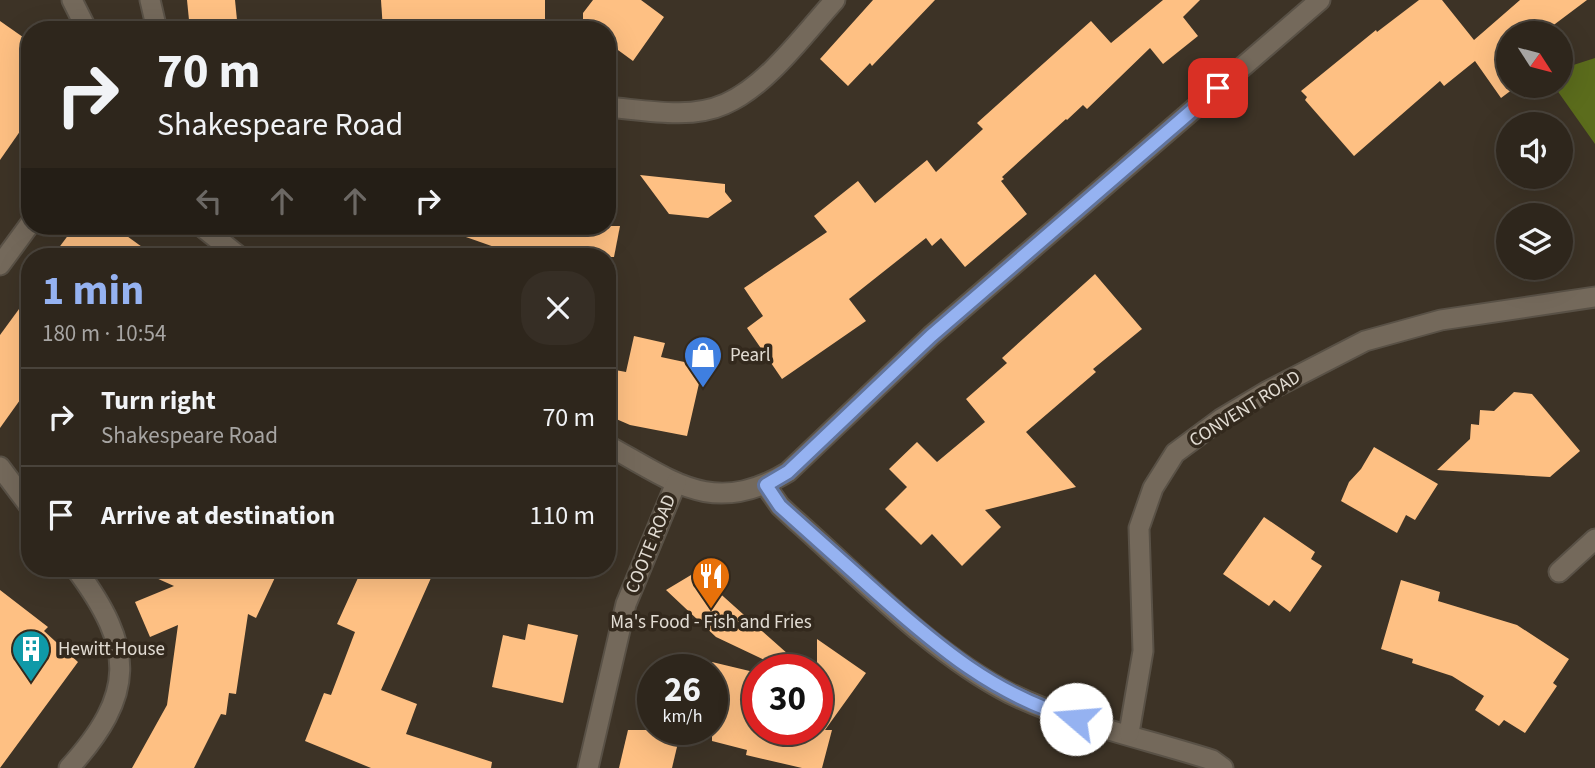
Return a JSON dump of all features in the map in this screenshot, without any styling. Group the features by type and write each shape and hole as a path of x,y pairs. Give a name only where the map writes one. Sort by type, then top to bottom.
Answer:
{"street":[{"path":"72,0 82,21"},
{"path":"150,0 155,21"},
{"path":"616,108 671,113 724,105 775,66 835,0"},
{"path":"616,450 676,483 718,494 744,493 766,485 788,472 931,336 1320,0"},
{"path":"0,265 22,235"},
{"path":"209,235 227,248"},
{"name":"CONVENT ROAD","path":"1129,733 1143,651 1139,528 1153,488 1175,453 1221,419 1268,391 1365,341 1441,320 1595,297"},
{"path":"0,467 21,495"},
{"name":"COOTE ROAD","path":"588,768 626,604 676,483"},
{"path":"766,485 780,506 794,519 940,648 972,671 1008,692 1050,711 1212,760 1223,768"},
{"path":"1559,572 1595,539"},
{"path":"69,768 104,722 117,696 121,669 120,647 111,621 81,577"}],"green space":[{"path":"1595,58 1595,144 1562,98 1573,98 1573,65"}],"building":[{"path":"187,0 235,0 237,21 189,21"},
{"path":"381,0 545,0 545,21 382,21"},
{"path":"593,0 641,0 664,17 633,61 616,49 616,21 583,21 583,13"},
{"path":"873,0 935,0 872,66 870,63 848,86 820,59"},
{"path":"1163,0 1200,0 1183,17 1198,36 1163,64 1150,48 1087,109 1083,105 1002,177 1004,179 1001,181 1027,214 965,267 941,238 932,246 926,238 849,299 866,321 782,379 747,328 763,316 744,288 827,232 814,216 858,181 875,203 927,160 936,172 983,129 977,123 1091,21 1111,43"},
{"path":"1419,0 1442,0 1474,40 1520,0 1587,0 1559,21 1496,21 1496,91 1475,61 1444,86 1440,81 1354,156 1305,100 1307,97 1301,91 1376,30 1377,32"},
{"path":"0,21 21,36 21,130 0,160"},
{"path":"640,175 725,184 725,192 732,201 708,218 669,214"},
{"path":"616,226 620,226 616,248 497,248 460,235 616,235"},
{"path":"68,235 125,235 144,248 59,248"},
{"path":"1095,274 1142,329 1093,369 1096,372 1026,432 1076,487 985,510 1001,527 962,566 932,534 921,545 885,509 907,487 889,469 917,442 937,462 985,422 966,399 1007,363 1002,358"},
{"path":"21,306 21,399 0,428 0,335"},
{"path":"634,336 665,343 661,357 703,366 687,436 630,425 616,419 616,370 626,372"},
{"path":"1514,392 1532,394 1580,451 1550,477 1437,470 1470,439 1471,424 1479,425 1480,410 1494,411"},
{"path":"1374,447 1438,484 1415,520 1406,515 1397,533 1341,501 1349,482 1361,469"},
{"path":"1264,517 1315,552 1311,559 1322,566 1290,612 1274,600 1269,606 1223,574"},
{"path":"696,572 788,654 752,654 716,637 666,590"},
{"path":"154,577 275,577 256,618 248,614 236,694 229,693 226,715 221,714 194,768 132,768 167,705 178,625 150,637 135,602 174,586"},
{"path":"358,577 431,577 381,690 417,704 406,734 492,762 491,768 371,768 305,741 324,693 331,695 355,632 337,624"},
{"path":"1401,580 1440,592 1438,601 1517,625 1569,659 1553,683 1557,686 1525,733 1504,720 1499,726 1475,710 1484,696 1452,676 1381,649"},
{"name":"Hewitt House","path":"0,590 48,627 44,631 78,662 0,768"},
{"path":"528,624 578,635 563,703 492,687 503,635 525,640"},
{"path":"817,639 866,673 833,719 833,654 817,654"},
{"path":"728,666 742,669 742,745 828,745 822,768 802,768 746,755 747,750 728,745"},
{"path":"628,730 637,730 637,745 677,745 672,768 619,768"}],"place":[{"name":"Pearl","path":"703,389"},
{"name":"Ma's Food - Fish and Fries","path":"711,610"},
{"name":"Hewitt House","path":"31,683"}],"route":[{"path":"1076,719 1050,711 1008,692 940,648 780,506 766,485 788,472 931,336 1218,88"}]}
